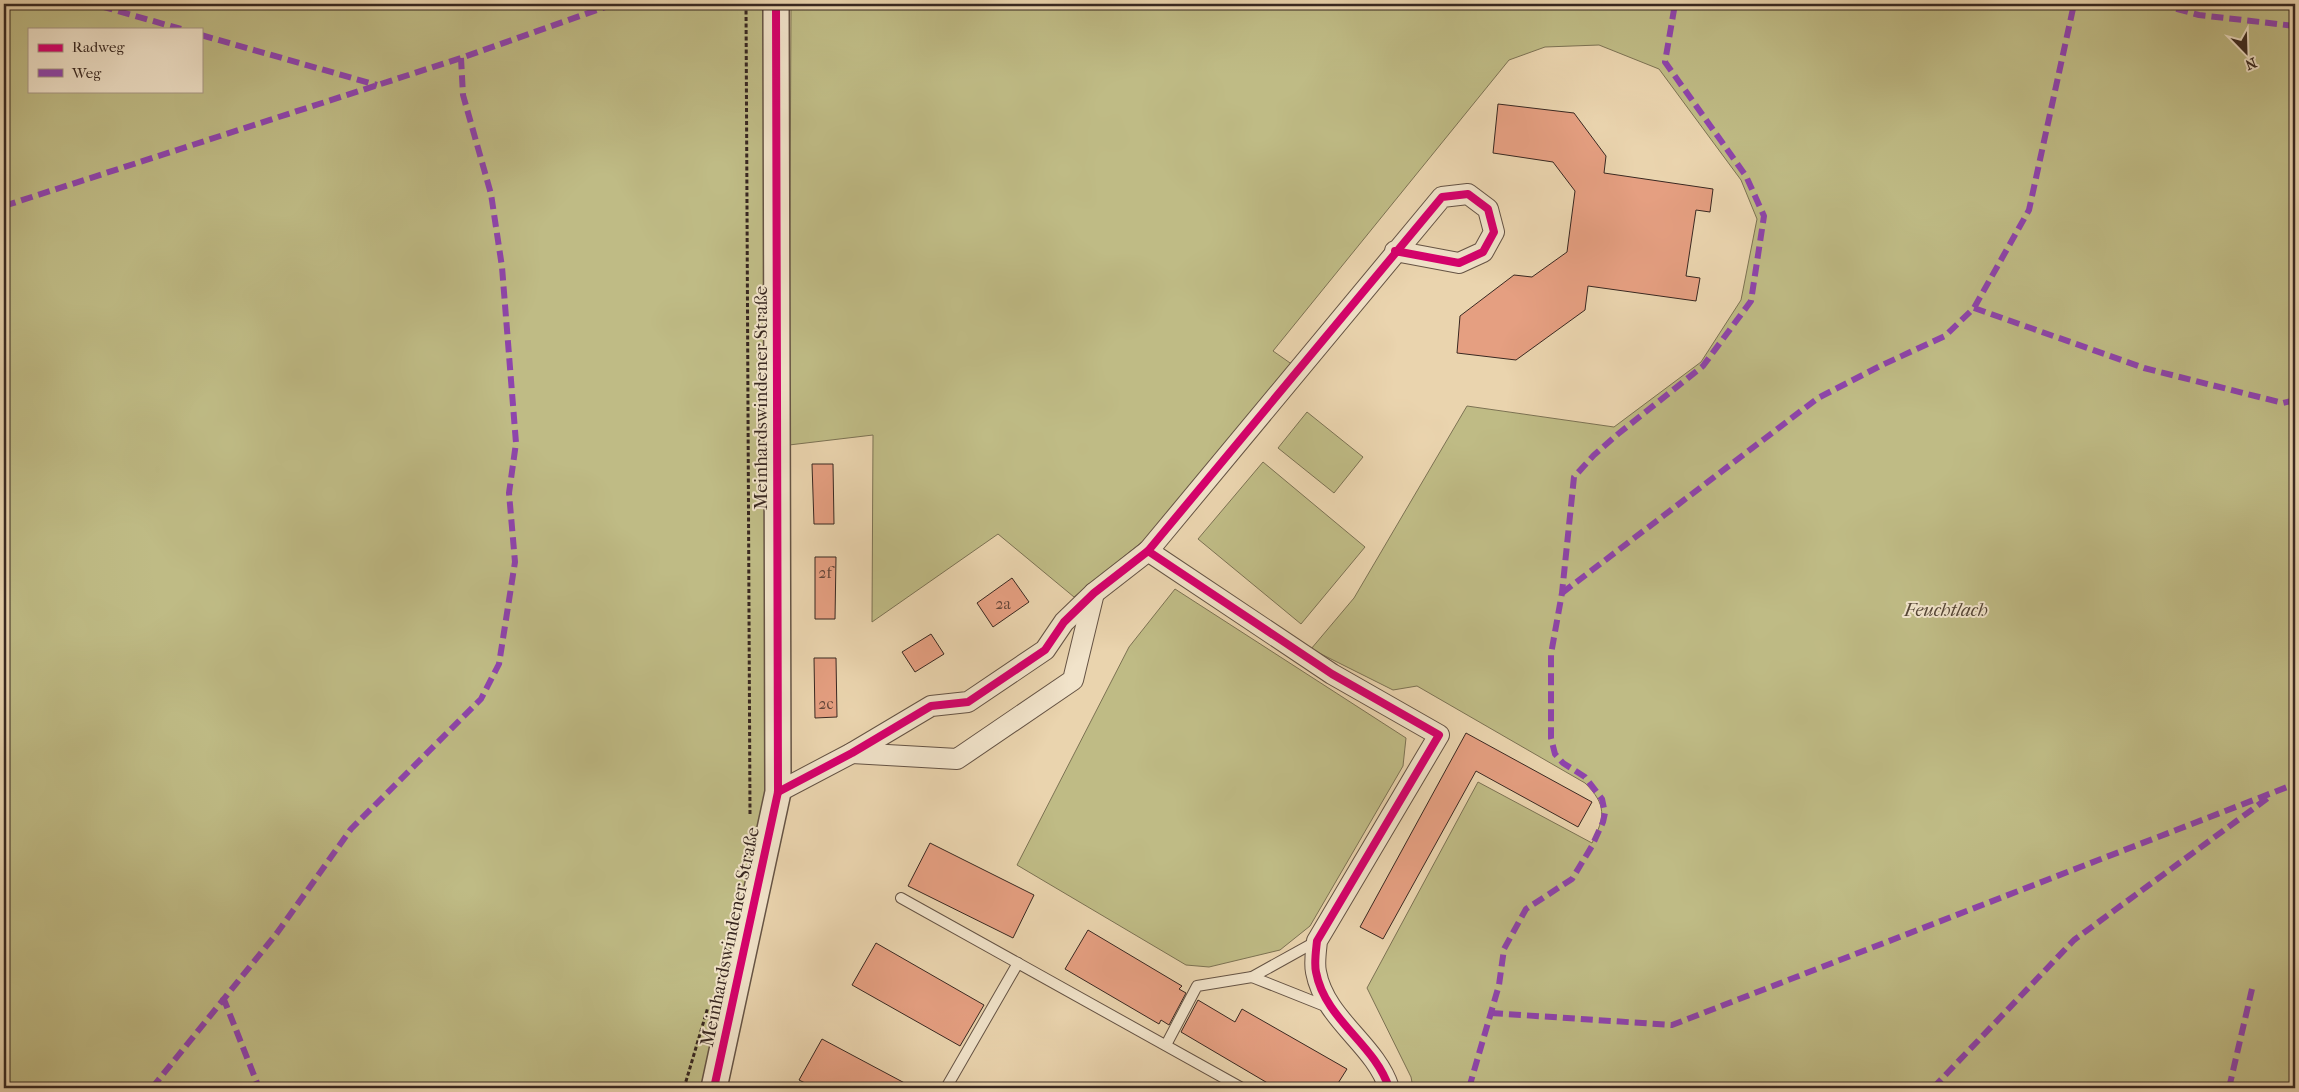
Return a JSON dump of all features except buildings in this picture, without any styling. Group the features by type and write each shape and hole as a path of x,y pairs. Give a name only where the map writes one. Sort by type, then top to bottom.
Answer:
{"street":[{"name":"Meinhardswindener Straße","path":"714,1088 778,792 776,4"},
{"path":"778,792 852,753 931,706 968,702 1045,650 1064,622 1094,594 1148,551 1317,350 1395,251 1442,197 1468,194 1488,208 1494,232 1483,252 1459,263 1395,251"},
{"path":"1148,551 1332,674 1439,735 1317,942 1316,972 1331,1009 1384,1073 1389,1088"},
{"path":"852,753 957,758 1073,680 1094,594"}],"lane":[{"path":"901,898 1242,1088"},
{"path":"1166,1045 1197,986 1252,977 1317,942"},
{"path":"946,1088 1018,964"},
{"path":"1252,977 1331,1009"}],"path":[{"path":"746,4 750,824"},
{"path":"684,1088 711,998"}],"green space":[{"path":"4,4 767,4 770,796 710,1088 4,1088"},
{"name":"Feuchtlach","path":"791,4 2295,4 2295,1088 1413,1088 1411,1077 1367,988 1478,782 1592,843 1602,812 1597,798 1585,783 1417,686 1393,690 1311,649 1354,598 1467,406 1614,427 1701,362 1741,300 1757,219 1741,180 1659,69 1599,45 1545,47 1509,60 1273,351 1293,365 1148,537 1074,597 998,534 872,622 873,435 789,445"},
{"path":"1307,412 1363,457 1334,493 1278,448"},
{"path":"1263,462 1365,547 1301,624 1198,539"},
{"path":"1175,589 1406,738 1403,766 1310,926 1280,950 1209,967 1186,965 1017,865 1129,647"}],"marked path":[{"path":"103,4 104,7 178,28"},
{"path":"4,206 461,58 614,4"},
{"path":"1469,1088 1499,985 1504,949 1526,909 1572,879 1592,846 1605,813 1602,799 1585,777 1563,763 1555,754 1551,738 1551,654 1562,593 1574,477 1594,455 1618,434 1703,366 1751,301 1764,216 1746,176 1665,62 1675,4"},
{"path":"1562,593 1818,398 1880,366 1945,336 1974,308 2029,210 2074,4"},
{"path":"2159,4 2199,15 2295,26"},
{"path":"202,35 377,85"},
{"path":"152,1088 277,933 351,829 481,699 499,664 515,562 509,493 516,443 502,267 491,194 463,95 461,58"},
{"path":"1974,308 2144,368 2283,403 2295,400"},
{"path":"1491,1013 1672,1025 2295,784"},
{"path":"1933,1088 2074,940 2272,795"},
{"path":"2229,1088 2252,989"},
{"path":"223,997 259,1088"}],"cycle path":[{"path":"714,1088 778,792 776,4"},
{"path":"1148,551 1442,197 1468,194 1488,209 1494,232 1483,252 1459,263 1395,251"},
{"path":"778,792 852,753 931,706 968,702 1045,650 1064,622 1094,593 1148,551 1332,674 1439,735 1317,941 1315,968 1321,989 1339,1018 1373,1058 1389,1088"}]}
